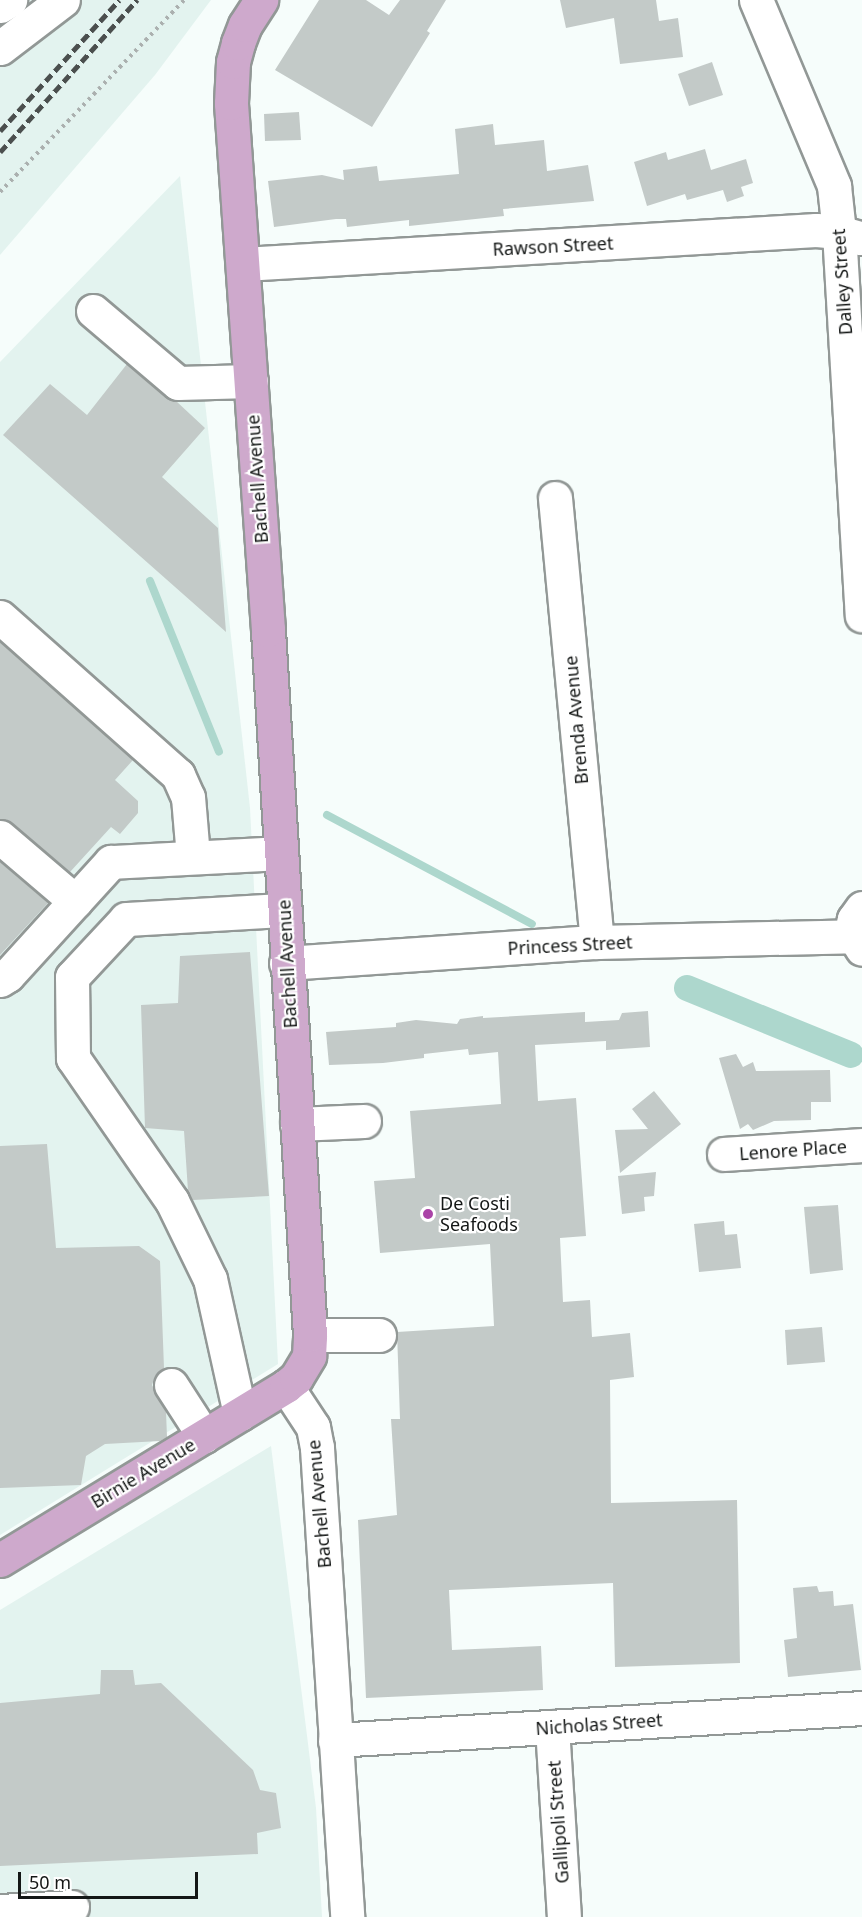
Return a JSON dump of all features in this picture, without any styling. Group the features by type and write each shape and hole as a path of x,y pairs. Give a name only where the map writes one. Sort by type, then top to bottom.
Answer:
{"main road":[{"name":"Bachell Avenue","path":"261,0 245,25 238,43 231,82 310,1335 309,1356 304,1368 286,1386"},
{"name":"Birnie Avenue","path":"0,1560 286,1386"}],"street":[{"path":"0,6 10,0"},
{"path":"0,48 63,0"},
{"name":"Dalley Street","path":"756,0 834,186 851,235 862,602"},
{"name":"Rawson Street","path":"243,264 804,231 851,235"},
{"path":"93,311 178,382 251,381"},
{"name":"Brenda Avenue","path":"555,498 597,942"},
{"path":"0,617 178,775 188,796 194,857"},
{"path":"0,837 75,901"},
{"path":"0,980 8,975 111,862 280,853"},
{"path":"240,1414 210,1280 172,1201 73,1058 72,977 126,919 283,910"},
{"name":"Princess Street","path":"286,963 597,942 859,931"},
{"path":"297,1124 364,1121"},
{"name":"Lenore Place","path":"724,1155 862,1146"},
{"path":"310,1335 379,1335"},
{"path":"171,1385 204,1436"},
{"name":"Bachell Avenue","path":"286,1386 313,1427 317,1448 347,1917"},
{"name":"Nicholas Street","path":"335,1740 862,1708"},
{"name":"Gallipoli Street","path":"552,1727 564,1917"},
{"path":"0,1911 72,1907"}],"path":[{"path":"0,192 184,0"}],"shaded area":[{"path":"0,0 211,0 155,75 0,255"},
{"path":"180,176 250,808 278,1364 0,1535 0,362"},
{"path":"271,1446 316,1808 322,1917 0,1917 0,1610"}],"building":[{"path":"319,0 366,0 389,15 400,0 446,0 427,31 430,33 372,127 275,70"},
{"path":"560,0 656,0 659,21 678,18 683,57 620,64 614,18 566,28"},
{"path":"712,62 723,95 689,106 678,74"},
{"path":"299,112 301,140 265,141 264,114"},
{"path":"493,124 495,145 544,140 547,171 588,165 594,201 503,209 504,216 409,226 409,220 347,227 346,219 336,219 274,227 268,181 322,175 344,180 343,170 377,166 379,181 459,174 455,129"},
{"path":"705,149 711,170 746,159 753,183 741,187 744,196 727,202 723,190 687,200 685,194 647,206 634,162 666,152 668,160"},
{"path":"127,364 166,397 176,401 205,428 162,477 218,528 226,632 3,435 50,384 87,415"},
{"path":"0,642 133,760 115,780 138,801 138,813 120,834 111,827 70,872 12,823 0,819"},
{"path":"0,862 48,903 0,955"},
{"path":"250,952 269,1196 193,1200 188,1191 184,1131 145,1128 141,1005 178,1003 180,956"},
{"path":"648,1011 650,1047 606,1050 606,1041 535,1045 538,1101 576,1098 586,1236 560,1238 563,1302 590,1300 592,1337 630,1333 634,1377 610,1380 611,1503 737,1500 740,1663 615,1667 613,1583 449,1590 452,1650 541,1646 543,1690 366,1698 358,1520 397,1515 391,1419 400,1419 397,1332 494,1326 490,1244 380,1253 374,1181 415,1178 410,1111 501,1104 498,1052 469,1055 468,1049 424,1054 424,1058 383,1063 329,1065 326,1032 396,1027 396,1023 416,1020 457,1024 460,1019 483,1016 483,1018 585,1012 585,1022 619,1020 622,1013"},
{"path":"736,1054 743,1067 753,1062 756,1071 830,1070 831,1102 811,1102 811,1120 774,1121 753,1130 748,1124 740,1129 719,1058"},
{"path":"654,1091 681,1124 620,1173 615,1130 648,1129 632,1109"},
{"path":"47,1144 56,1248 139,1246 160,1261 164,1368 155,1376 152,1385 166,1412 167,1437 160,1441 105,1444 86,1456 81,1485 0,1488 0,1146"},
{"path":"656,1172 654,1196 644,1197 645,1211 622,1214 618,1176"},
{"path":"838,1205 843,1270 810,1274 804,1207"},
{"path":"724,1221 725,1235 737,1234 741,1268 699,1272 694,1224"},
{"path":"822,1327 825,1362 787,1365 785,1330"},
{"path":"817,1586 819,1592 833,1591 834,1606 853,1604 861,1670 788,1677 784,1640 797,1638 793,1588"},
{"path":"101,1670 133,1670 135,1685 161,1683 253,1770 260,1790 276,1793 281,1828 257,1833 258,1854 0,1866 0,1703 100,1694"}],"waterway":[{"path":"150,581 219,752"},
{"path":"327,815 532,924"},
{"path":"687,988 851,1055"}],"railway":[{"path":"0,131 119,0"},
{"path":"0,152 137,0"}],"place":[{"name":"De Costi Seafoods","path":"428,1214"}]}
